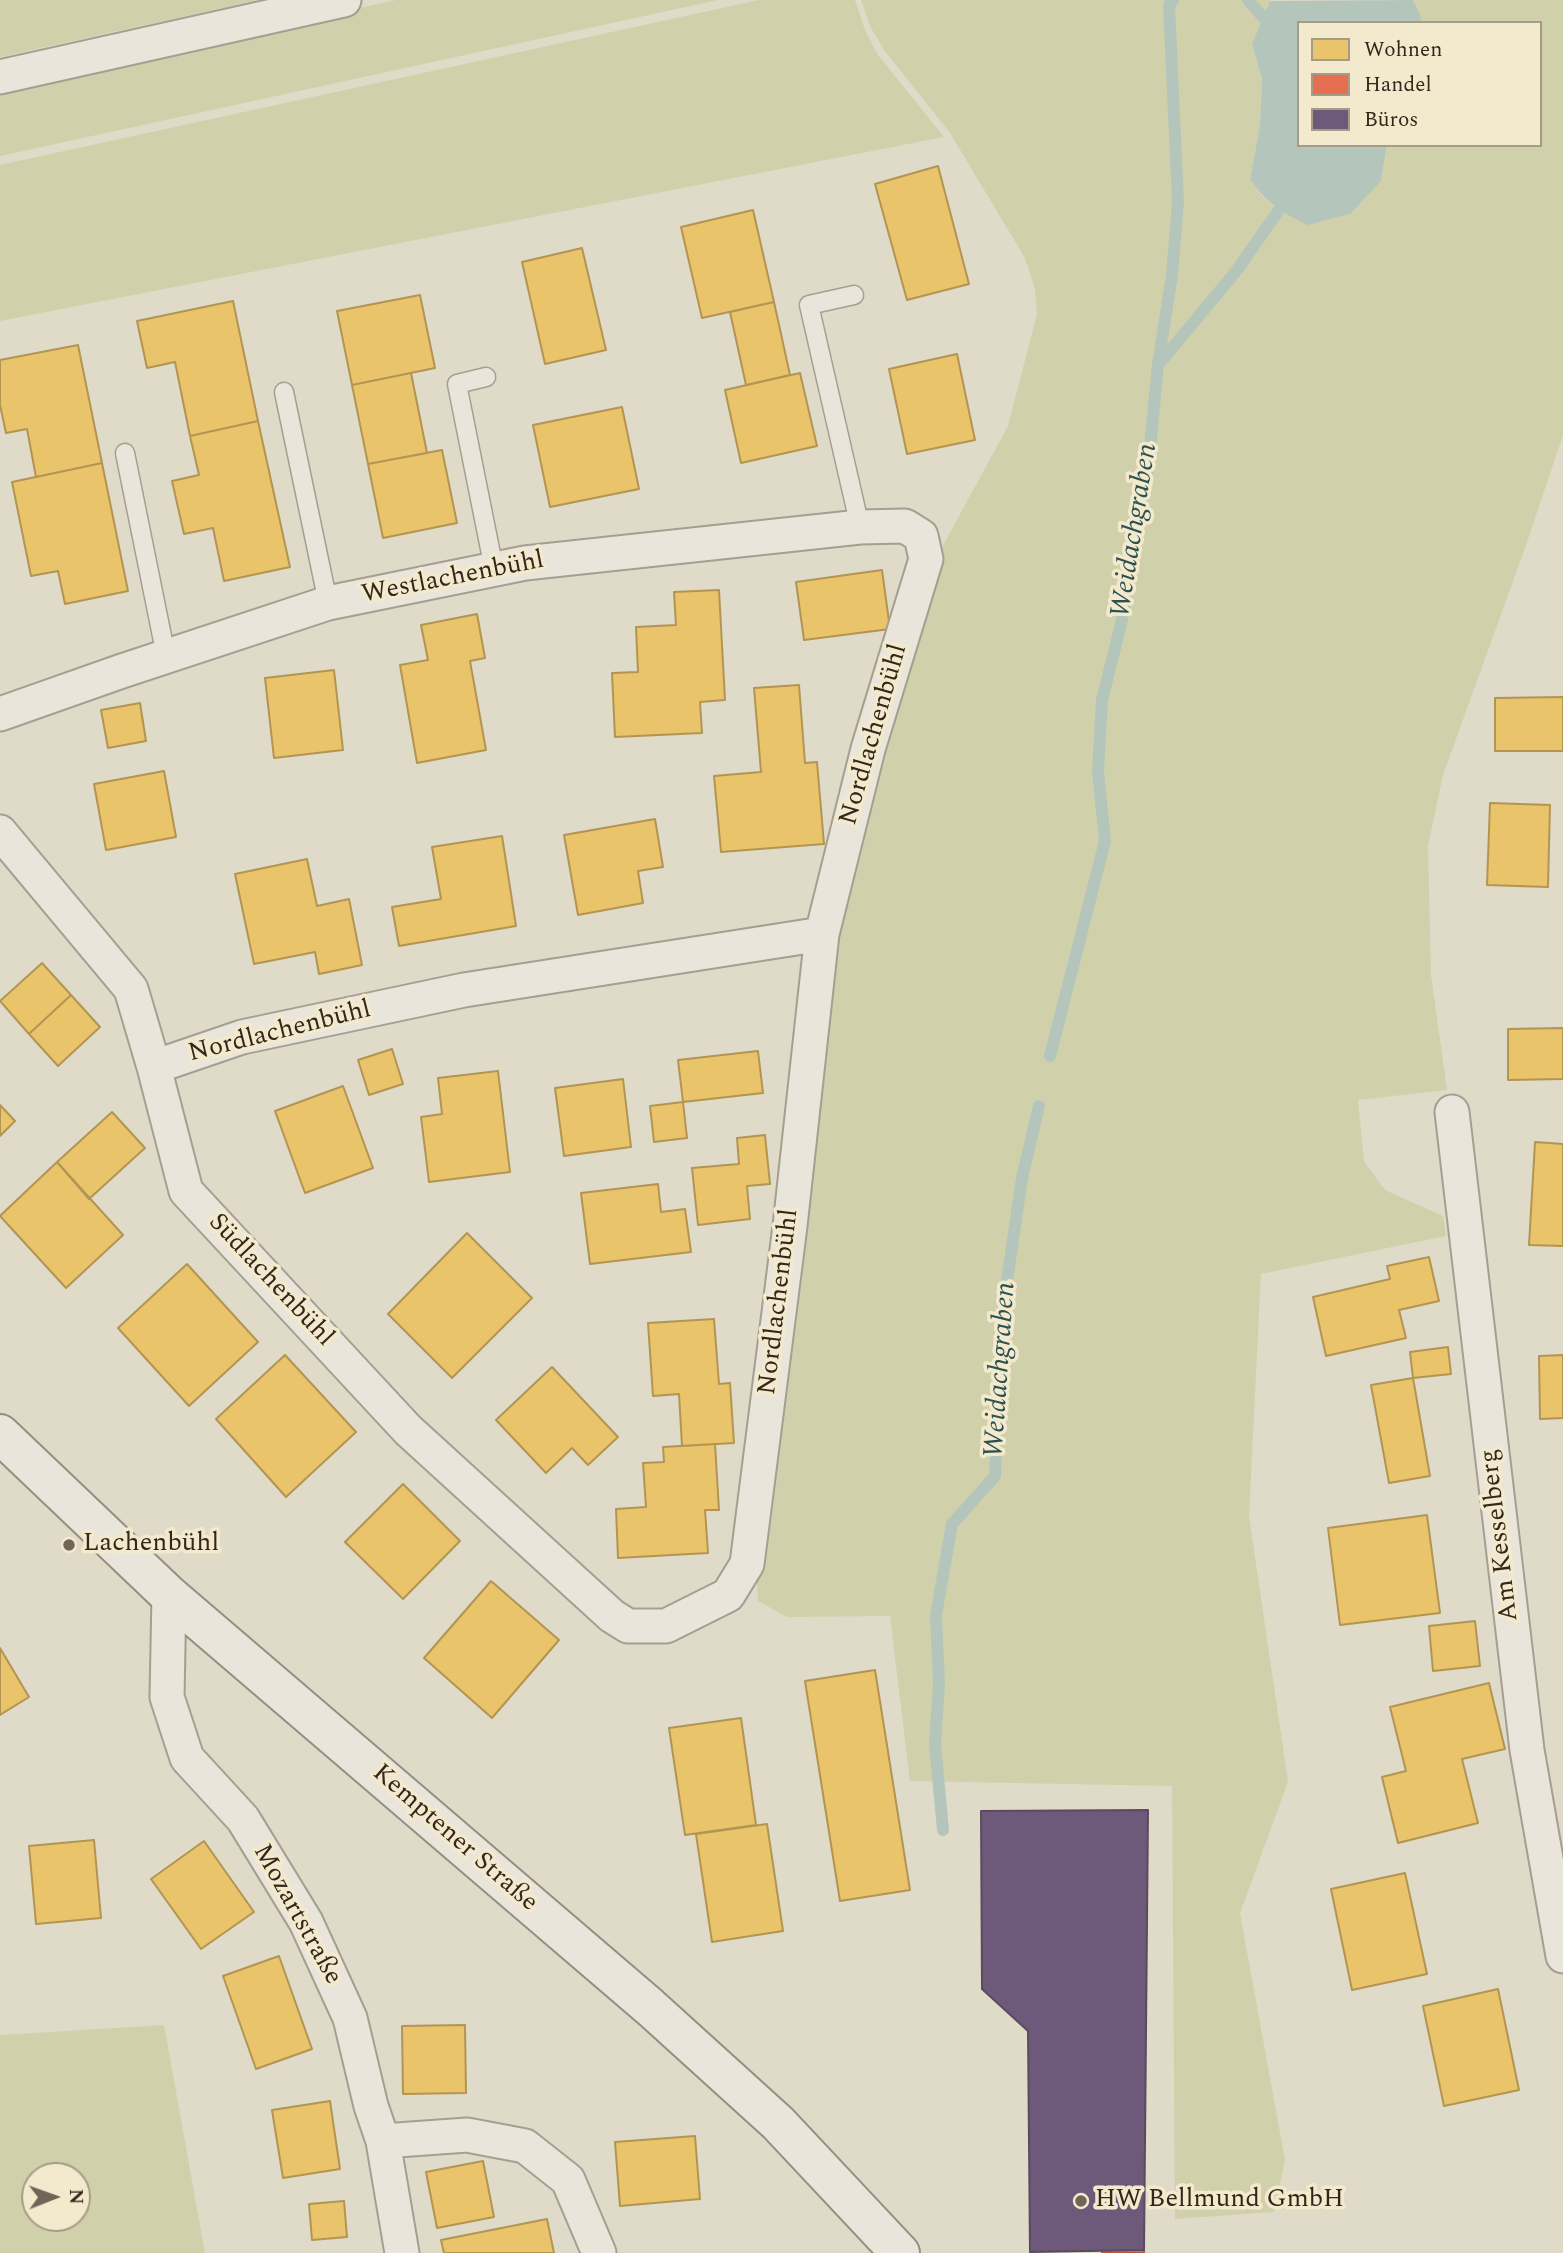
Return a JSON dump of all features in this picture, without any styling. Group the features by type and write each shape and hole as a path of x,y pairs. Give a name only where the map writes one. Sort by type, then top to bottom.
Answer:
{"main road":[{"name":"Kemptener Straße","path":"0,1434 169,1595 660,2015 778,2123 900,2253"}],"street":[{"path":"0,77 344,0"},
{"name":"Westlachenbühl","path":"0,714 328,603 525,563 860,527 905,526 921,536"},
{"name":"Nordlachenbühl","path":"666,1626 728,1595 747,1564 790,1226 822,934 868,748 926,559 921,536"},
{"name":"Südlachenbühl","path":"0,832 131,989 186,1191 408,1430 602,1607 628,1626 666,1626"},
{"name":"Nordlachenbühl","path":"154,1067 242,1037 464,990 822,934"},
{"name":"Am Kesselberg","path":"1452,1112 1527,1750 1563,1956"},
{"name":"Mozartstraße","path":"169,1595 167,1697 187,1758 243,1819 306,1922 350,2018 371,2106 383,2141 402,2253"},
{"path":"383,2141 467,2135 525,2146 568,2180 599,2253"}],"lane":[{"path":"854,295 809,305 860,527"},
{"path":"485,377 457,384 494,569"},
{"path":"284,392 328,603"},
{"path":"125,453 166,656"}],"green space":[{"path":"0,0 258,0 0,57"},
{"path":"396,0 718,0 0,156 0,86"},
{"path":"759,0 855,0 865,30 878,55 944,137 0,321 0,165"},
{"path":"861,0 1271,0 1252,44 1262,79 1260,125 1250,179 1262,196 1279,210 1381,181 1387,147 1542,147 1542,21 1422,21 1413,0 1563,0 1563,435 1443,775 1428,846 1431,975 1447,1090 1358,1100 1364,1161 1385,1190 1443,1216 1446,1236 1261,1274 1249,1516 1288,1782 1240,1913 1285,2160 1274,2212 1175,2219 1172,1786 910,1781 890,1616 787,1617 758,1601 756,1564 831,934 940,551 1008,426 1037,314 1035,289 1025,258 950,133 884,50 871,28"},
{"path":"164,2025 205,2253 0,2253 0,2035"}],"shaded area":[{"path":"1413,0 1420,14 1422,21 1297,21 1297,147 1387,147 1381,181 1350,214 1307,225 1275,206 1250,179 1260,125 1262,79 1252,44 1270,1"}],"building: Wohnen":[{"path":"938,166 969,284 907,300 875,184"},
{"path":"753,210 774,302 702,318 681,227"},
{"path":"582,248 606,350 545,364 522,262"},
{"path":"420,295 435,368 352,385 337,311"},
{"path":"233,301 258,421 190,436 175,362 147,368 137,321"},
{"path":"774,302 790,375 746,385 730,312"},
{"path":"78,345 102,463 36,477 27,429 6,433 0,405 0,360"},
{"path":"957,354 975,440 907,454 889,369"},
{"path":"411,373 427,453 368,464 352,385"},
{"path":"800,373 817,446 741,463 725,390"},
{"path":"622,407 639,489 550,507 533,425"},
{"path":"258,421 290,567 224,581 213,528 184,534 172,481 199,475 190,436"},
{"path":"442,450 457,523 383,538 368,464"},
{"path":"102,463 128,591 65,604 58,571 31,576 12,482"},
{"path":"882,570 890,629 804,640 796,582"},
{"path":"719,590 725,700 700,702 702,733 615,737 612,673 638,672 636,627 676,625 674,592"},
{"path":"477,614 485,658 470,661 486,750 417,763 400,665 428,660 421,625"},
{"path":"334,670 343,750 274,758 265,678"},
{"path":"799,685 805,763 817,762 824,844 721,852 714,776 761,772 754,688"},
{"path":"1563,697 1563,751 1495,751 1495,698"},
{"path":"140,703 146,741 108,748 101,710"},
{"path":"164,771 176,837 106,850 94,784"},
{"path":"1490,803 1550,805 1548,887 1487,885"},
{"path":"655,819 663,867 638,871 643,903 578,915 564,835"},
{"path":"502,836 516,926 399,946 392,907 441,899 432,847"},
{"path":"307,859 317,906 349,899 362,965 319,974 315,952 254,964 235,874"},
{"path":"42,963 71,995 29,1034 0,1001"},
{"path":"71,995 100,1027 58,1066 29,1034"},
{"path":"1563,1028 1563,1079 1508,1080 1508,1029"},
{"path":"392,1049 403,1084 369,1095 358,1060"},
{"path":"758,1051 763,1093 683,1102 678,1060"},
{"path":"498,1071 510,1172 429,1182 421,1117 442,1114 438,1078"},
{"path":"623,1079 631,1147 564,1156 555,1088"},
{"path":"343,1086 373,1168 305,1193 275,1111"},
{"path":"683,1102 687,1138 654,1142 650,1106"},
{"path":"0,1105 15,1121 0,1136"},
{"path":"112,1112 145,1148 89,1199 57,1162"},
{"path":"765,1135 770,1184 747,1186 750,1219 698,1225 692,1168 739,1164 737,1138"},
{"path":"1535,1142 1563,1144 1563,1246 1529,1245"},
{"path":"57,1162 123,1235 66,1288 0,1216"},
{"path":"658,1184 661,1212 685,1209 691,1252 590,1264 581,1193"},
{"path":"467,1233 532,1298 452,1378 388,1314"},
{"path":"1429,1257 1439,1301 1399,1310 1406,1338 1326,1356 1313,1297 1390,1279 1387,1266"},
{"path":"187,1264 258,1342 189,1406 118,1328"},
{"path":"714,1319 719,1384 730,1383 734,1443 682,1446 679,1394 653,1396 648,1323"},
{"path":"1448,1347 1451,1374 1413,1378 1410,1352"},
{"path":"285,1355 356,1432 286,1497 216,1419"},
{"path":"1563,1355 1563,1418 1540,1419 1539,1356"},
{"path":"552,1367 618,1437 588,1465 572,1448 546,1473 496,1420"},
{"path":"1413,1378 1430,1476 1389,1483 1371,1385"},
{"path":"715,1444 719,1510 705,1510 708,1553 618,1558 616,1509 646,1507 643,1463 664,1462 663,1447"},
{"path":"403,1484 460,1541 403,1599 345,1542"},
{"path":"1427,1515 1440,1613 1340,1625 1328,1528"},
{"path":"491,1581 559,1640 492,1718 424,1658"},
{"path":"1475,1621 1480,1666 1433,1671 1429,1626"},
{"path":"0,1648 29,1697 0,1715"},
{"path":"875,1670 910,1890 840,1901 805,1681"},
{"path":"1489,1683 1505,1749 1462,1759 1478,1823 1398,1843 1382,1777 1406,1771 1390,1707"},
{"path":"741,1718 756,1825 685,1835 669,1728"},
{"path":"767,1824 783,1931 712,1942 696,1834"},
{"path":"94,1840 101,1918 36,1924 29,1846"},
{"path":"204,1841 254,1912 201,1949 151,1879"},
{"path":"1405,1873 1427,1974 1352,1990 1331,1889"},
{"path":"279,1956 312,2049 256,2069 223,1976"},
{"path":"1498,1989 1519,2090 1444,2106 1423,2006"},
{"path":"465,2025 466,2093 403,2094 402,2026"},
{"path":"330,2101 340,2169 283,2178 272,2110"},
{"path":"695,2136 700,2199 620,2206 615,2142"},
{"path":"483,2161 494,2217 437,2228 426,2172"},
{"path":"344,2201 347,2237 312,2240 309,2204"},
{"path":"547,2219 554,2253 444,2253 441,2240"}],"building: Handel":[{"path":"1102,2250 1144,2250 1144,2253 1102,2253"}],"building: Büros":[{"path":"1148,1810 1144,2250 1030,2252 1028,2031 982,1989 981,1811"}],"waterway":[{"name":"Weidachgraben","path":"1050,1056 1105,841 1098,771 1102,700 1122,620 1148,469 1158,364 1172,275 1178,202 1169,5 1173,0"},
{"path":"1248,0 1263,17"},
{"path":"1159,364 1237,270 1279,210"},
{"name":"Weidachgraben","path":"943,1830 935,1744 939,1684 936,1615 952,1524 995,1476 1001,1322 1022,1178 1039,1106"}],"place":[{"name":"Lachenbühl","path":"69,1545"},
{"name":"HW Bellmund GmbH","path":"1081,2201"}]}
